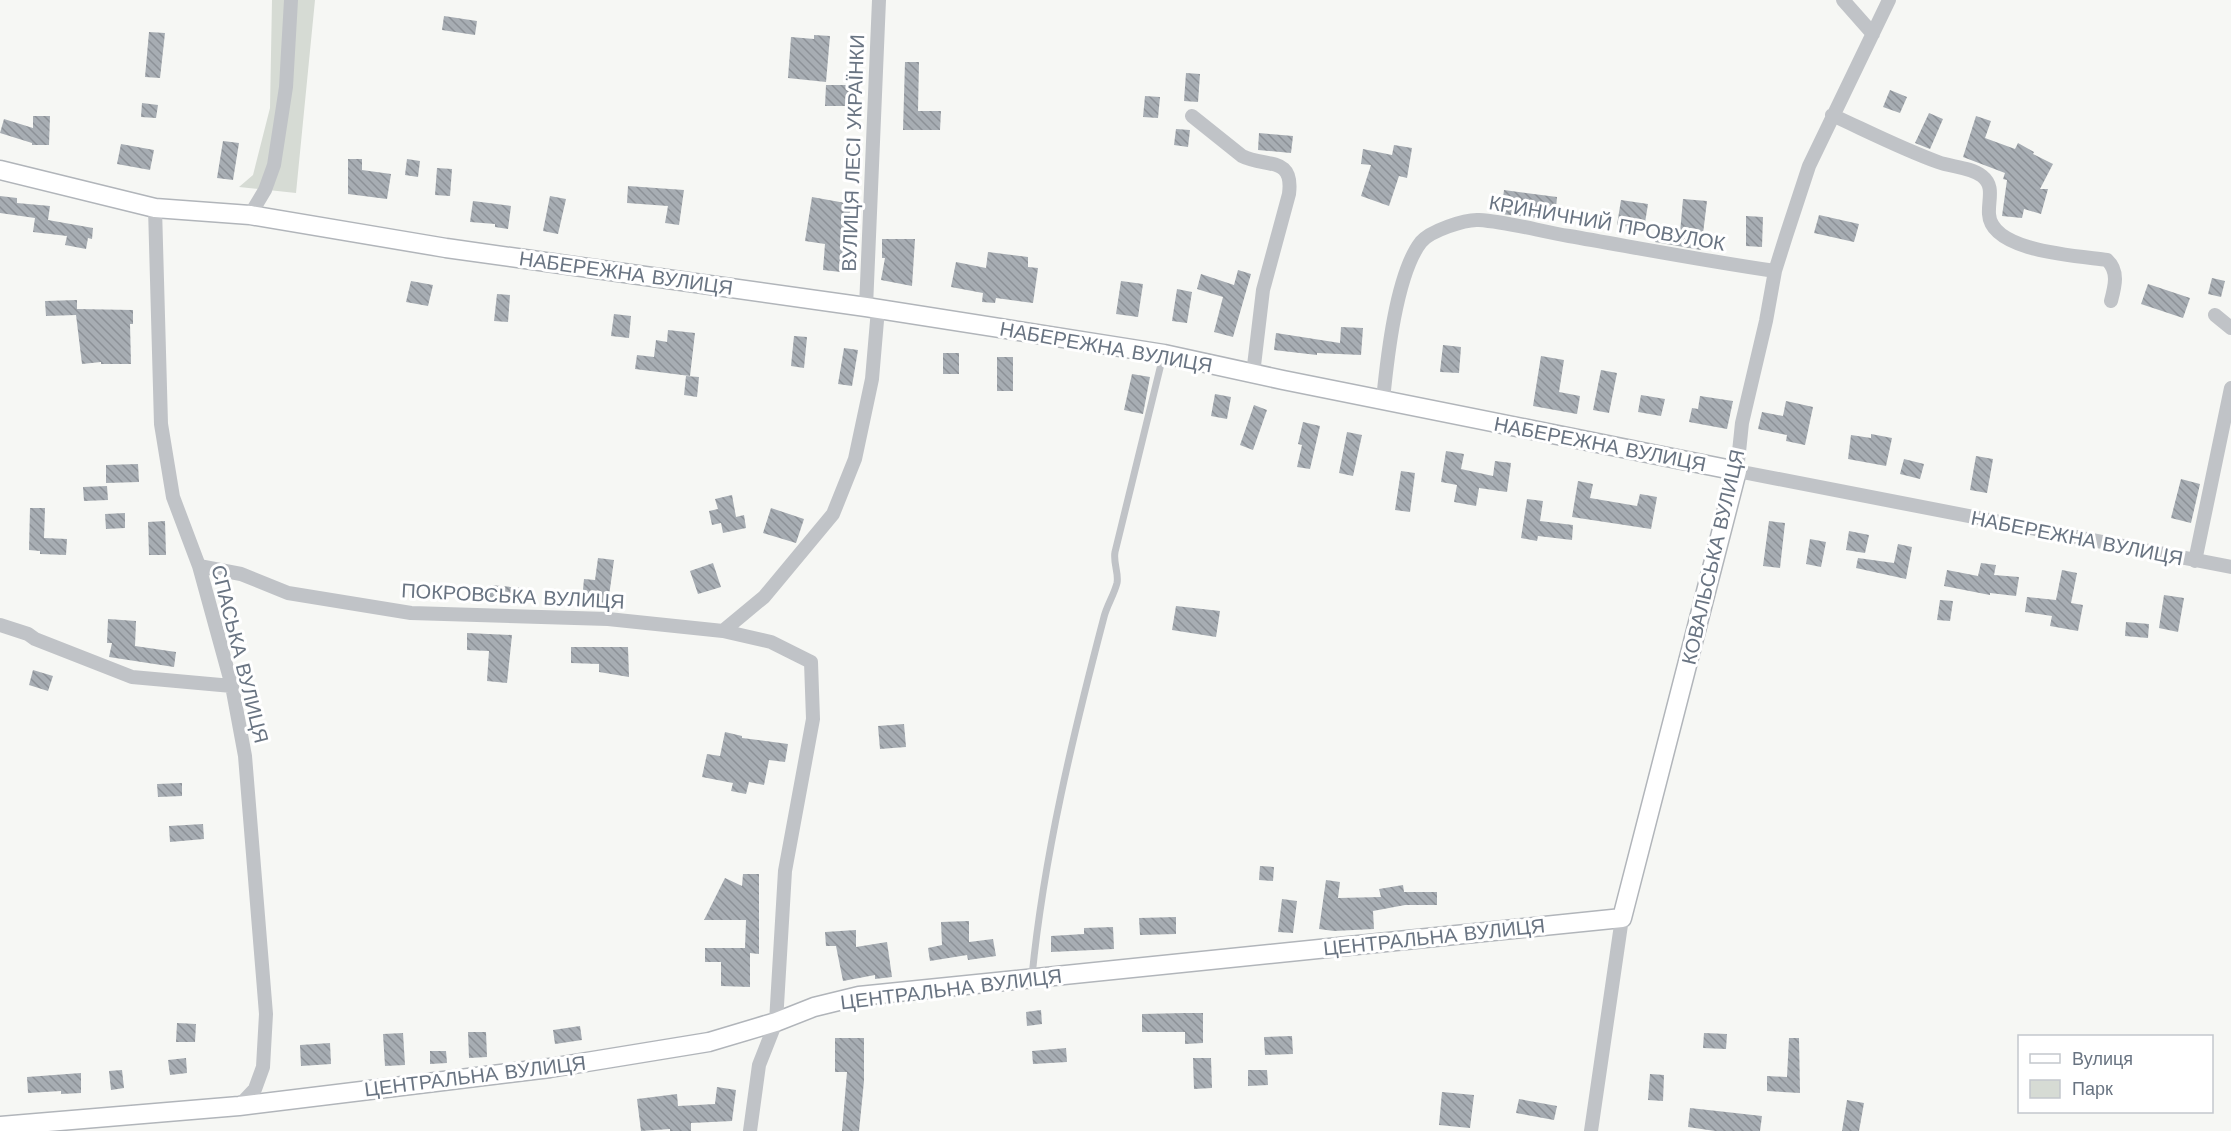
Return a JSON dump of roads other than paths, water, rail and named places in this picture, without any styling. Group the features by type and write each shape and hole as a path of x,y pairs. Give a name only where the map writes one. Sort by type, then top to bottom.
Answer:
{"street":[{"path":"250,214 265,190 274,165 286,87 291,0"},
{"name":"ВУЛИЦЯ ЛЕСІ УКРАЇНКИ","path":"723,631 764,597 833,514 855,459 872,379 879,0"},
{"path":"1843,0 1873,34"},
{"name":"КОВАЛЬСЬКА ВУЛИЦЯ","path":"1592,1131 1622,918 1737,471 1742,423 1766,321 1775,271 1809,166 1889,0"},
{"path":"1832,115 1939,163 1976,172 1990,187 1990,221 2000,233 2024,247 2107,260 2115,269 2115,287 2111,301"},
{"path":"1192,116 1242,156 1251,160 1274,163 1284,168 1291,181 1263,290 1253,374"},
{"name":"НАБЕРЕЖНА ВУЛИЦЯ","path":"0,170 155,208 250,214 446,248 872,308 1164,354 1737,471 2231,567"},
{"name":"СПАСЬКА ВУЛИЦЯ","path":"155,208 161,424 173,496 199,566 232,686 245,756 266,1014 263,1067 255,1089 239,1106"},
{"name":"КРИНИЧНИЙ ПРОВУЛОК","path":"1383,400 1387,358 1403,280 1410,261 1422,241 1439,230 1477,220 1775,271"},
{"path":"2215,315 2231,328"},
{"name":"НАБЕРЕЖНА ВУЛИЦЯ","path":"2195,561 2231,388"},
{"name":"ПОКРОВСЬКА ВУЛИЦЯ","path":"199,566 241,574 288,593 411,613 608,619 723,631"},
{"path":"0,625 28,634 35,639 132,677 232,686"},
{"path":"723,631 771,642 811,662 813,719 785,871 776,1022 759,1065 750,1131"},
{"name":"ЦЕНТРАЛЬНА ВУЛИЦЯ","path":"0,1126 239,1106 550,1068 710,1042 814,1008 860,996 1622,918"}],"lane":[{"path":"1032,978 1038,914 1064,781 1104,614 1118,581 1113,562 1115,552 1164,354"}]}
